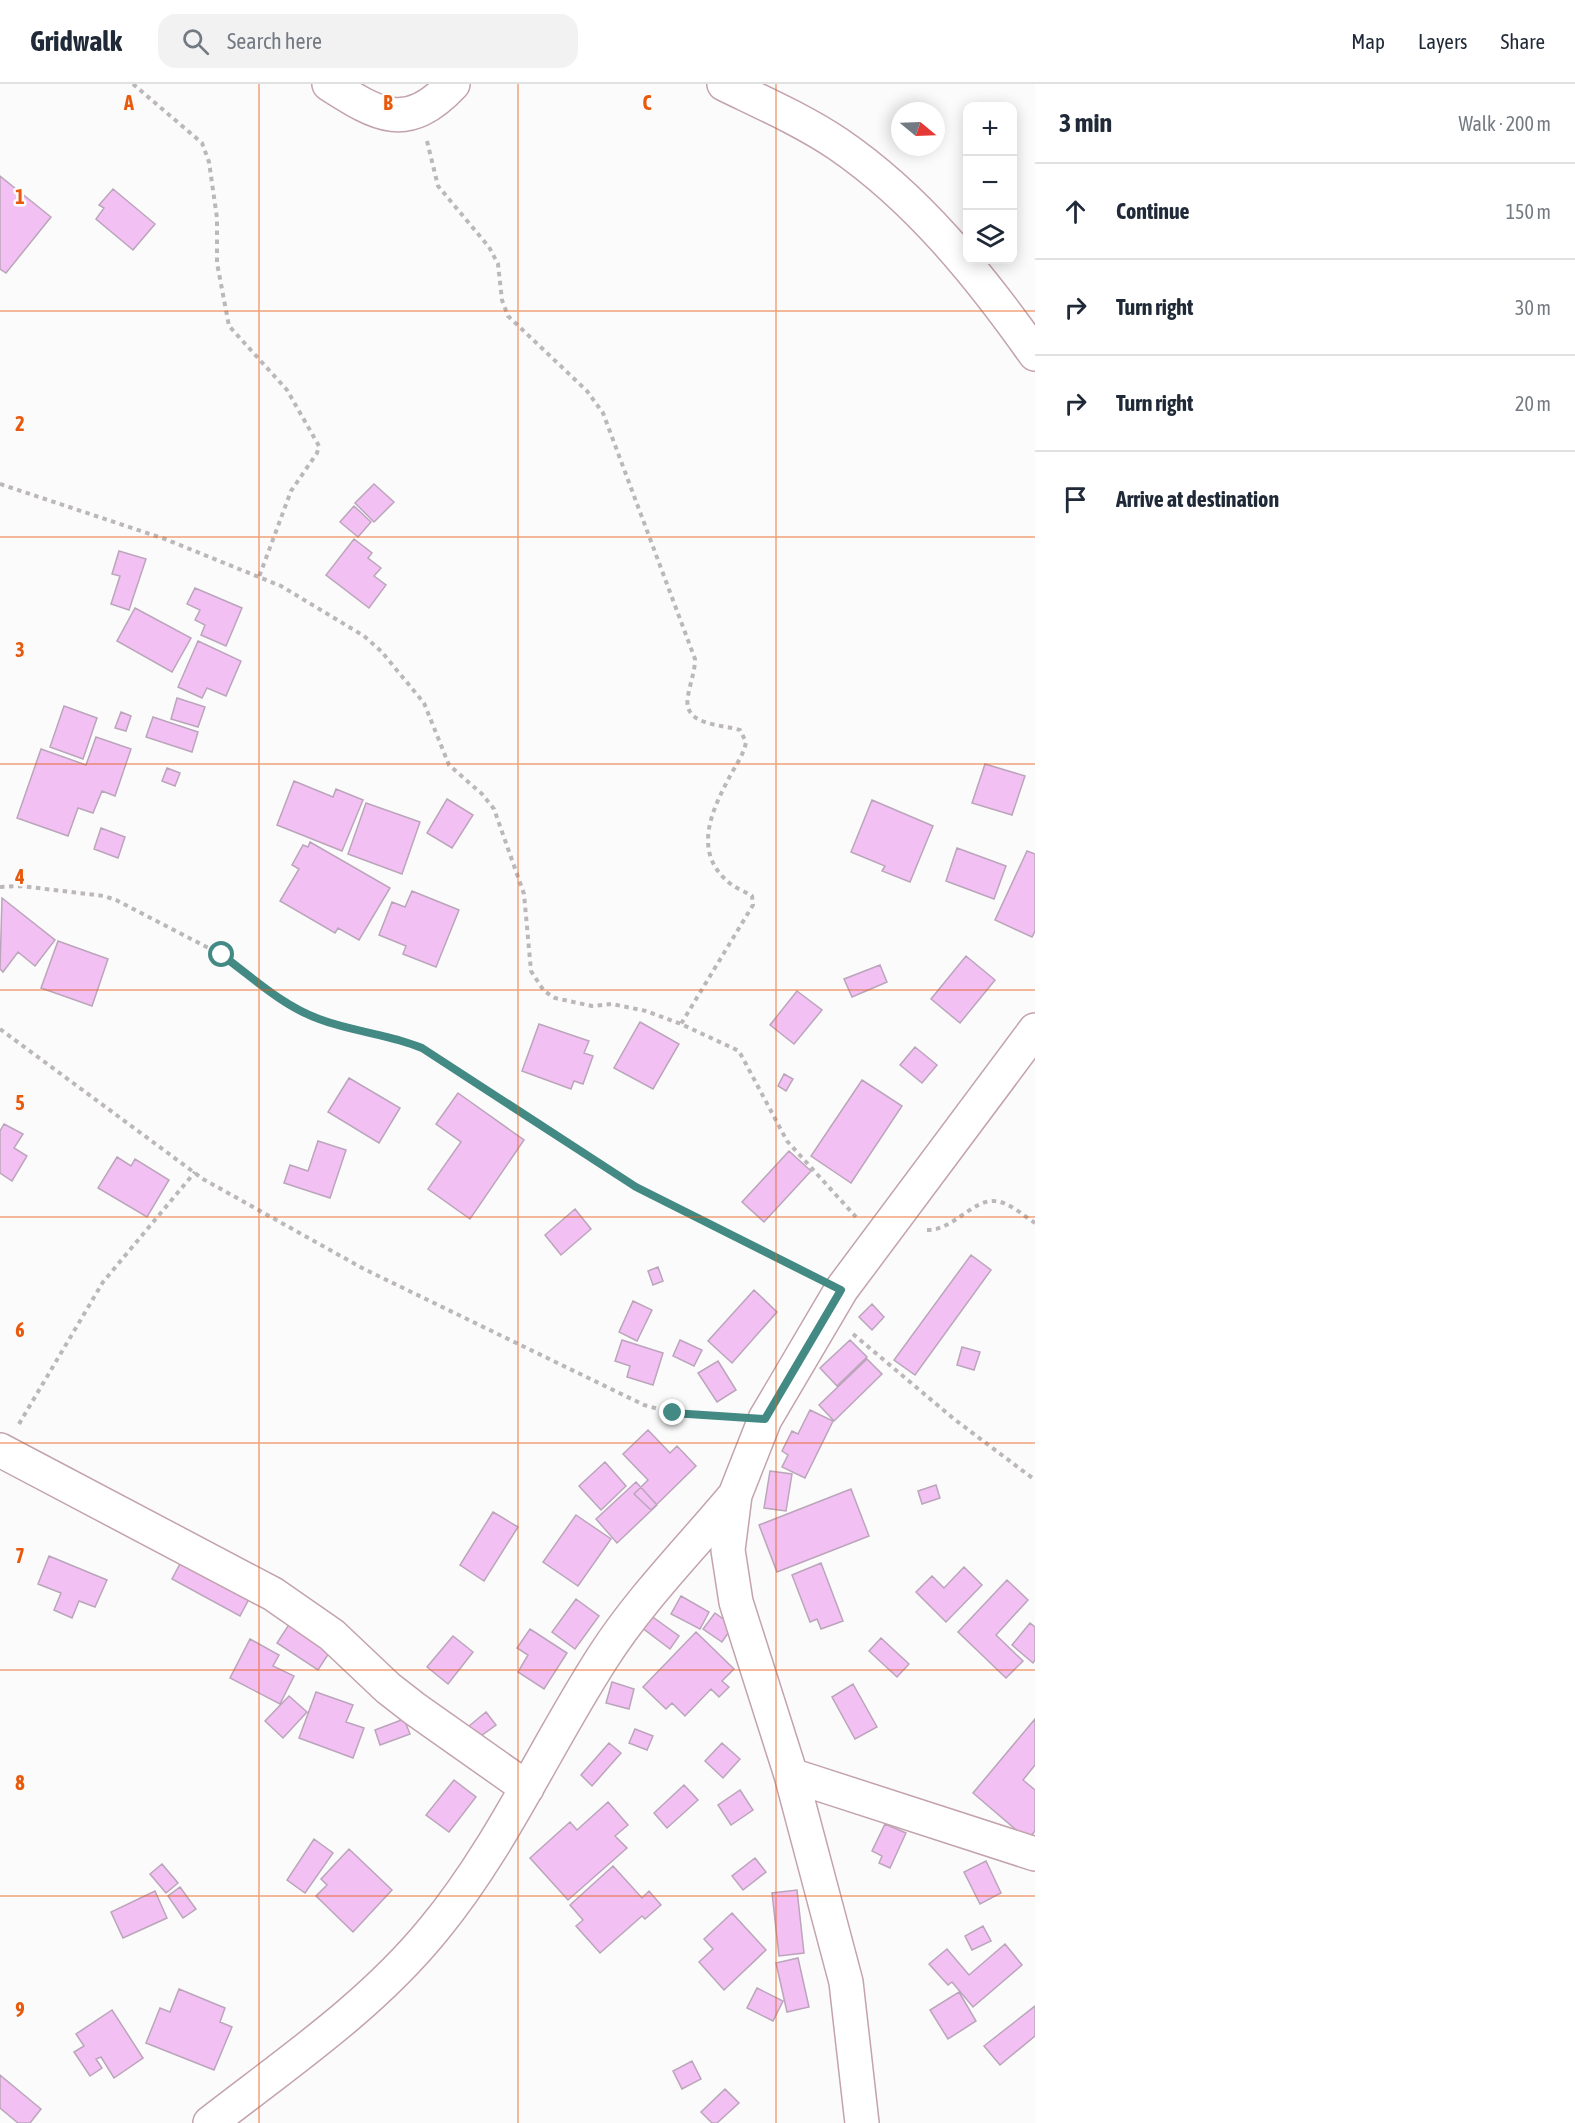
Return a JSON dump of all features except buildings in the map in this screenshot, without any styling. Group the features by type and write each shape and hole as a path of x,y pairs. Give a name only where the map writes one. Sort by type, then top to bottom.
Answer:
{"street":[{"path":"329,84 358,103 379,112 403,116 436,103 453,84"},
{"path":"724,84 799,121 868,167 950,243 1035,354"},
{"path":"862,2123 846,1982 791,1775 736,1602 728,1550 735,1495 765,1419 834,1302 1035,1030"},
{"path":"2,1450 273,1594 332,1635 388,1688 527,1788"},
{"path":"210,2123 345,2019 431,1933 453,1905 527,1788 611,1645 735,1495"},
{"path":"791,1775 1035,1854"}],"path":[{"path":"133,84 202,143 209,162 218,218 217,263 229,326 287,390 319,446 317,453 291,491 259,577"},
{"path":"420,111 438,186 489,247 498,264 502,300 508,316 587,391 603,413 695,659 694,674 687,697 690,712 699,721 740,730 746,742 710,819 707,838 711,857 716,866 730,883 753,896 753,905 681,1024"},
{"path":"0,484 165,539 281,586 364,636 419,696 448,765 482,794 502,824 524,894 531,971 544,991 555,998 592,1006 627,1005 681,1024 739,1051 787,1141 883,1234 932,1230 949,1224 985,1203 995,1201 1007,1205 1035,1223"},
{"path":"0,887 21,886 104,896 116,900 222,955 296,1010 321,1020 399,1038 422,1048 636,1187 834,1302 954,1419 1035,1480"},
{"path":"0,1029 195,1172 364,1269 644,1405 673,1413 765,1419"},
{"path":"2,1450 90,1301 195,1172"}],"route":[{"path":"222,955 296,1010 321,1020 399,1038 422,1048 636,1187 841,1290 765,1419 673,1413"}]}
